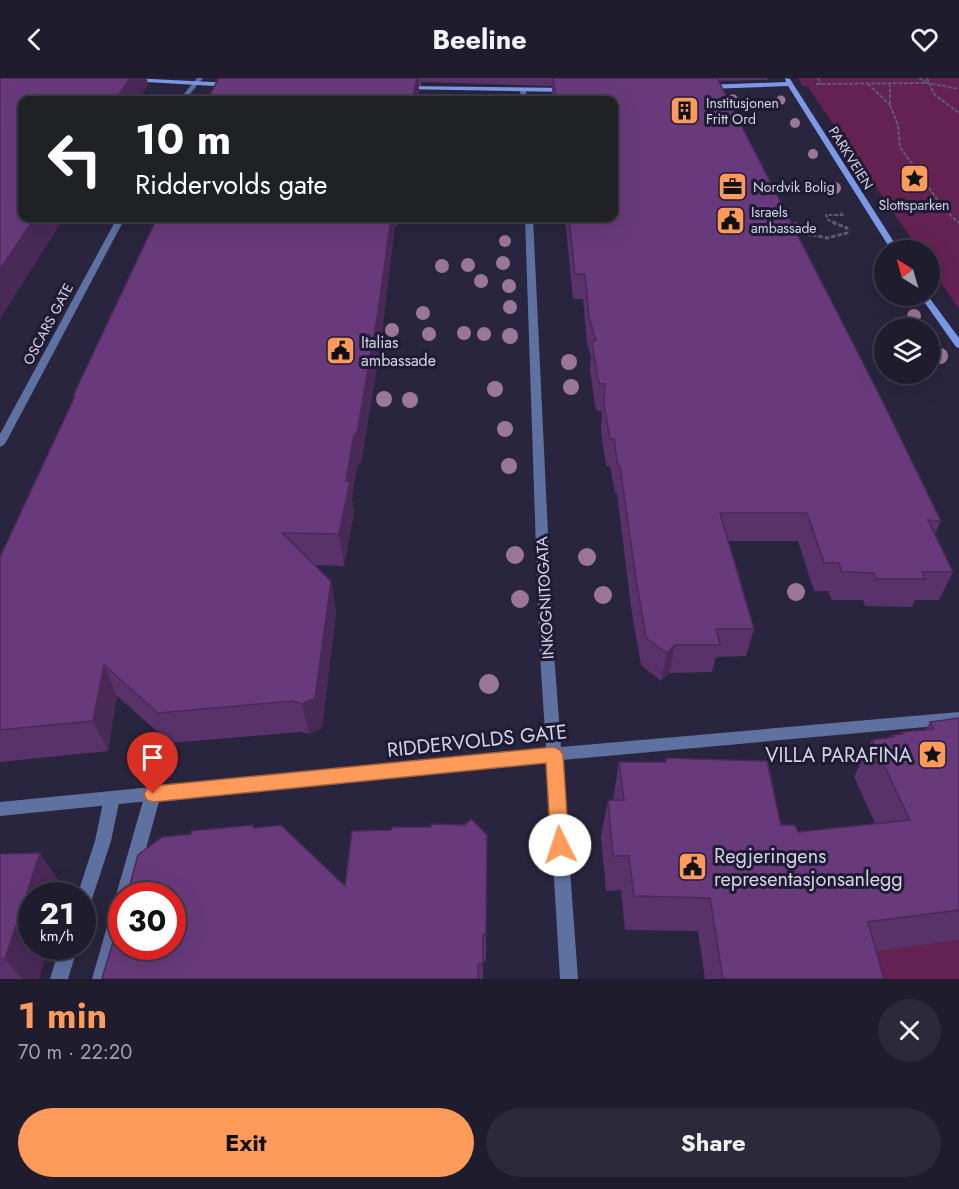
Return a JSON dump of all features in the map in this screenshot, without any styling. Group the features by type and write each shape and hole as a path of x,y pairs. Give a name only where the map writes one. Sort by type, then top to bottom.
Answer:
{"street":[{"path":"128,80 198,81 235,85"},
{"path":"185,96 198,81"},
{"path":"699,87 788,81"},
{"name":"PARKVEIEN","path":"788,81 889,240"},
{"path":"393,88 580,90"},
{"path":"523,91 524,96"},
{"name":"OSCARS GATE","path":"0,444 119,222"},
{"name":"INKOGNITOGATA","path":"529,222 546,639 569,979"},
{"path":"931,306 959,345"},
{"name":"RIDDERVOLDS GATE","path":"0,809 959,718"},
{"path":"128,882 153,794"},
{"path":"90,882 103,841 112,798"},
{"path":"101,979 108,954"},
{"path":"59,979 65,960"}],"path":[{"path":"818,78 820,84 927,83 959,89"},
{"path":"919,78 927,83 933,93 959,113"},
{"path":"927,78 927,83"},
{"path":"867,83 891,105"},
{"path":"890,83 891,105 897,118 898,143 902,152 944,209 959,223"},
{"path":"789,231 808,236 838,238 847,233 844,225 828,220 826,215 843,214 838,207"},
{"path":"784,221 809,226 814,230 808,236"}],"shaded area":[{"name":"Slottsparken","path":"798,78 959,78 959,309 940,281 940,240 912,240 808,87 810,86 803,86"},
{"path":"959,940 959,979 853,979 847,954"}],"building":[{"path":"0,78 130,78 118,96 18,96 18,222 32,222 0,269"},
{"path":"219,78 417,78 413,96 209,96"},
{"path":"553,78 717,78 878,392 941,521 928,520 953,572 922,572 925,579 876,579 874,573 842,572 839,563 824,563 807,513 720,513 754,629 716,629 720,645 675,645 667,653 646,638 620,466 618,466 614,439 610,439 604,404 605,384 600,384 598,379 592,342 596,340 589,317 585,274 575,274 569,222 618,222 618,96 555,96"},
{"path":"155,222 390,222 378,312 357,433 354,435 346,481 350,481 339,534 282,533 331,581 315,698 302,704 294,701 158,713 104,665 93,721 0,730 0,557 75,396 73,396"},
{"name":"Regjeringens representasjonsanlegg","path":"959,718 959,910 868,922 884,979 723,979 710,898 634,896 629,856 613,856 608,800 624,800 619,762 666,762 666,758 767,761 781,825 795,825 798,832 910,820 872,740 894,737 892,735 903,734 901,732 934,729 930,722"},
{"path":"471,819 487,835 486,935 483,934 483,964 478,964 478,979 102,978 108,958 186,960 186,882 131,882 138,855 162,837 191,834 191,831 253,825 253,828 281,825 345,886 352,831 391,830 392,827 431,827 431,824 465,825"},
{"path":"40,853 30,882 18,882 18,920 5,959 0,959 0,854"}],"place":[{"name":"Institusjonen Fritt Ord","path":"685,111"},
{"name":"Slottsparken","path":"914,178"},
{"name":"Nordvik Bolig","path":"732,187"},
{"name":"Israels ambassade","path":"730,220"},
{"name":"Italias ambassade","path":"340,351"},
{"name":"VILLA PARAFINA","path":"933,755"},
{"name":"Regjeringens representasjonsanlegg","path":"693,867"}],"route":[{"path":"153,794 554,755 560,845"}]}
